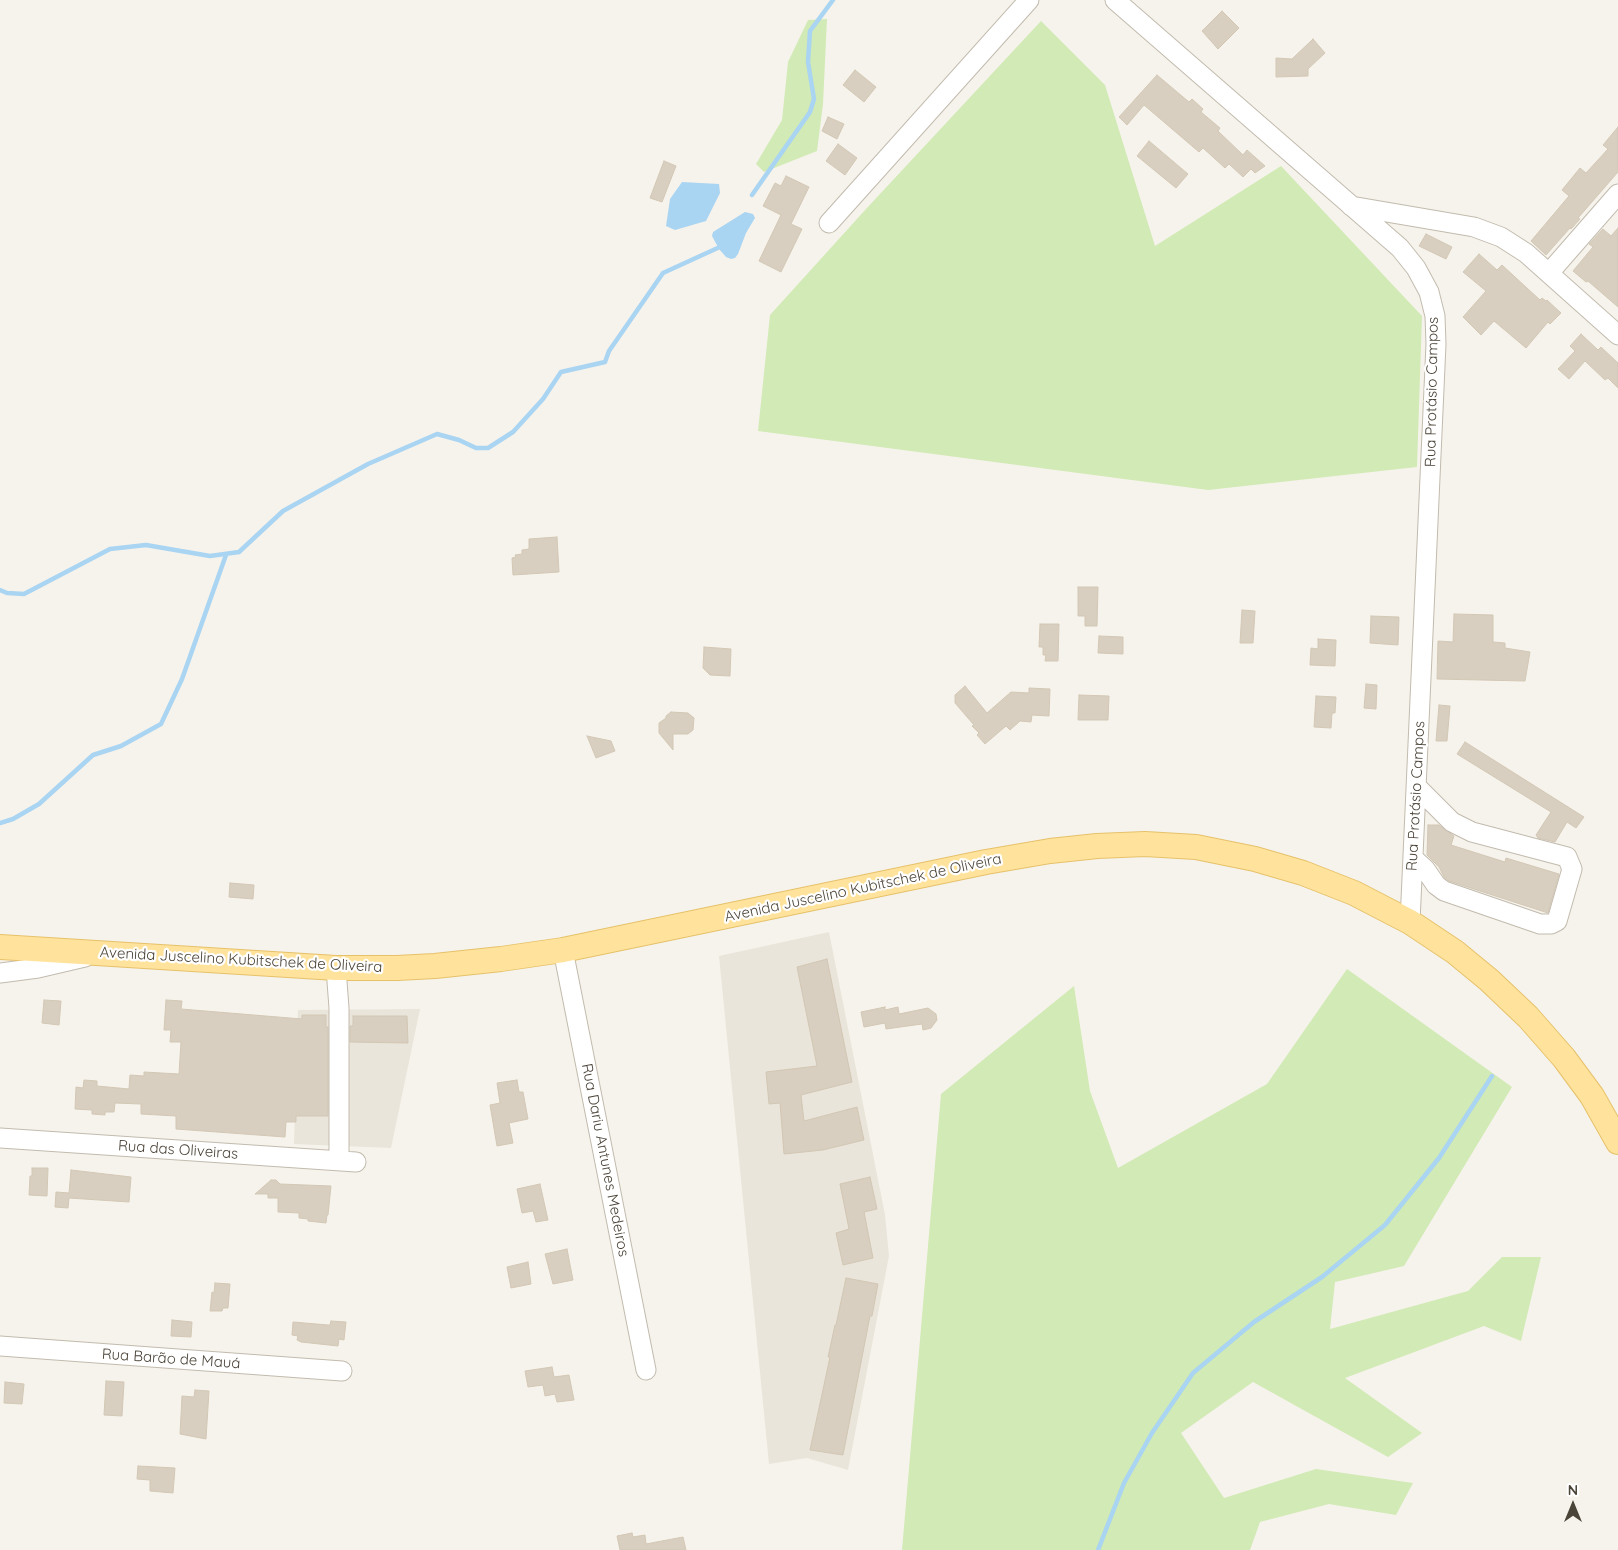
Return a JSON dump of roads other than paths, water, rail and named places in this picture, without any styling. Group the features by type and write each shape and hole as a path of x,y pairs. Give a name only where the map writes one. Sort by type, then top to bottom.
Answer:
{"main road":[{"name":"Avenida Juscelino Kubitschek de Oliveira","path":"0,947 336,968 435,966 563,950 986,862 1050,852 1145,844 1196,848 1255,859 1303,873 1354,893 1410,922 1455,952 1482,974 1528,1017 1564,1058 1592,1096 1618,1142"}],"street":[{"path":"829,223 1029,0"},
{"name":"Rua Protásio Campos","path":"1115,0 1400,248 1416,268 1430,292 1435,316 1436,354 1410,922"},
{"path":"1549,273 1618,194"},
{"path":"1351,206 1474,227 1501,237 1526,253 1618,335"},
{"path":"1413,858 1425,869 1436,885 1444,891 1540,924 1551,924 1557,921 1572,869 1567,857 1472,832 1452,822 1416,786"},
{"name":"Rua Dariu Antunes Medeiros","path":"563,950 646,1370"},
{"path":"0,973 38,968 99,954"},
{"name":"Rua das Oliveiras","path":"0,1138 348,1161 336,968"},
{"name":"Rua Barão de Mauá","path":"0,1346 342,1371"}],"water":[{"path":"682,182 719,184 720,193 706,221 675,230 666,226 670,199"},
{"path":"745,212 753,214 755,218 746,233 738,254 735,258 731,259 726,257 719,249 712,236 713,232"}],"waterway":[{"path":"752,195 810,112 814,99 808,62 810,31 833,0"},
{"path":"0,590 7,593 24,594 110,549 146,545 210,556 239,552 283,511 368,464 437,434 459,440 476,448 488,448 513,432 543,399 561,372 605,362 609,351 663,273 722,246"},
{"path":"0,823 13,819 39,804 93,755 121,746 161,724 182,679 226,555"},
{"path":"1098,1550 1124,1483 1152,1433 1193,1373 1254,1322 1322,1277 1385,1225 1439,1158 1492,1076"}]}
